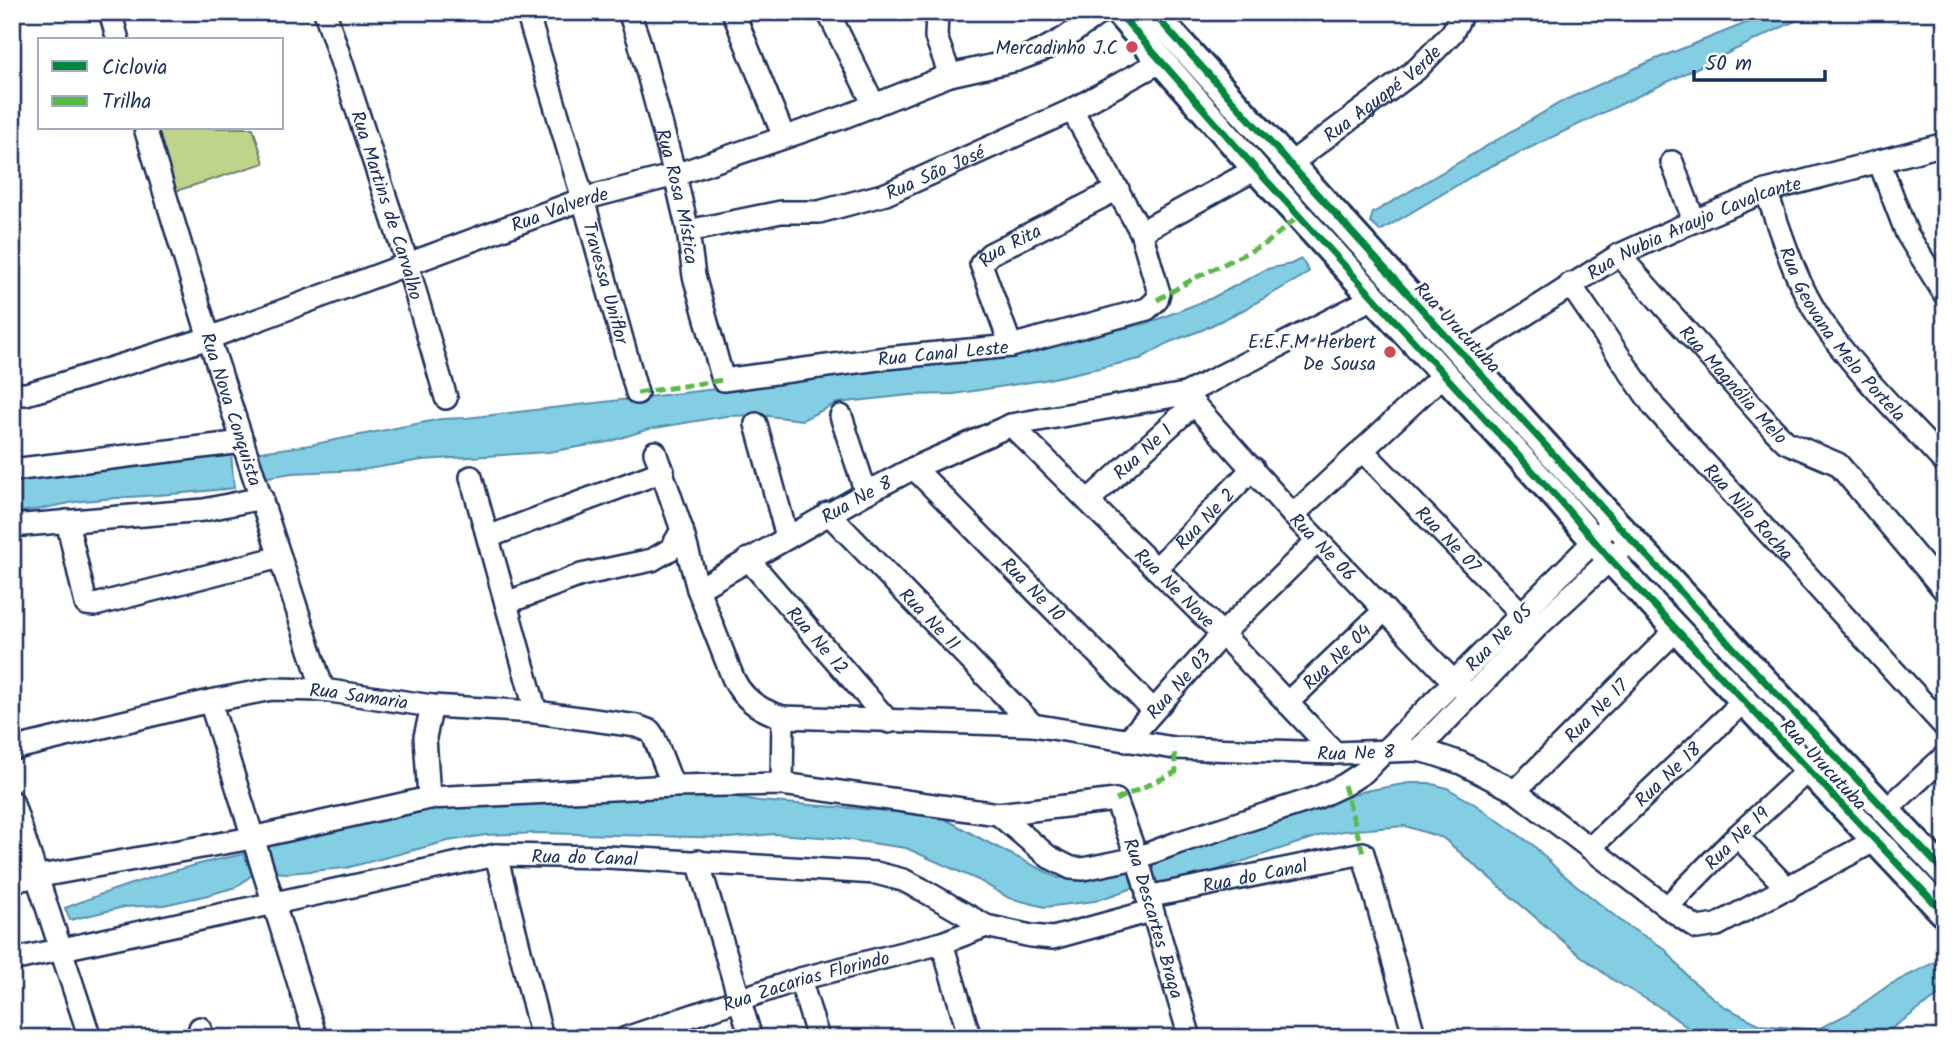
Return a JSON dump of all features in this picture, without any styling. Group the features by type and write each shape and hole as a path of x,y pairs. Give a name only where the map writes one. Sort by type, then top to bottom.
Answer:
{"street":[{"path":"110,12 117,38"},
{"name":"Rua Martins de Carvalho","path":"325,12 407,263 446,398"},
{"name":"Travessa Uniflor","path":"527,12 637,393"},
{"name":"Rua Rosa Mística","path":"629,12 675,175 688,231 694,276 723,380"},
{"path":"733,12 784,137"},
{"path":"828,12 874,105"},
{"path":"937,12 936,37 950,75"},
{"name":"Rua Valverde","path":"12,394 26,394 209,338 583,199 675,175 874,105 950,75 984,69 1041,51 1101,12"},
{"name":"Rua Urucutuba","path":"1118,12 1256,169 1560,501 1602,551 1945,914"},
{"name":"Rua Urucutuba","path":"1152,12 1623,530 1945,873"},
{"name":"Rua Aguapé Verde","path":"1290,164 1417,69 1452,33 1463,12"},
{"name":"Rua São José","path":"688,231 781,212 819,212 886,194 1072,110 1162,61"},
{"path":"1072,110 1141,232 1256,169"},
{"name":"Rua Nova Conquista","path":"146,130 209,338 323,690"},
{"name":"Rua Nubia Araujo Cavalcante","path":"1462,355 1570,284 1619,256 1694,221 1766,191 1945,144"},
{"path":"1879,161 1907,234 1941,290"},
{"path":"1672,162 1694,221"},
{"name":"Rua Rita","path":"1012,346 981,264 990,254 1118,189"},
{"name":"Rua Geovana Melo Portela","path":"1766,191 1802,286 1820,320 1844,352 1945,463"},
{"name":"Rua Canal Leste","path":"723,380 886,358 1012,346 1146,309 1157,300 1158,286 1141,232"},
{"name":"Rua Magnólia Melo","path":"1619,256 1786,442 1838,464 1945,591"},
{"name":"Rua Nilo Rocha","path":"1570,284 1654,407 1945,727"},
{"name":"Rua Ne 8","path":"698,589 866,493 914,468 1011,425 1189,399 1373,298"},
{"path":"1293,514 1443,375"},
{"name":"Rua Ne 06","path":"1189,399 1293,514 1462,688"},
{"name":"Rua Ne 1","path":"1089,500 1189,399"},
{"path":"841,416 866,493"},
{"path":"756,424 787,537"},
{"name":"Rua Ne Nove","path":"1011,425 1222,634 1335,753"},
{"path":"12,470 243,442"},
{"name":"Rua Ne 07","path":"1362,450 1521,613 1538,626"},
{"path":"488,537 659,461 698,589 739,692 775,715 782,784"},
{"name":"Rua Ne 10","path":"914,468 1153,710"},
{"name":"Rua Ne 2","path":"1156,569 1253,468"},
{"path":"471,477 536,712"},
{"path":"12,526 204,510 262,498"},
{"name":"Rua Ne 11","path":"828,513 1033,725"},
{"path":"67,521 86,604 95,605 280,557"},
{"path":"506,603 581,575 652,560 671,549 682,530"},
{"name":"Rua Ne 05","path":"998,814 1049,858 1071,868 1083,869 1137,858 1316,798 1364,772 1383,752 1538,626 1623,530"},
{"name":"Rua Ne 03","path":"1127,741 1222,634 1318,540"},
{"name":"Rua Ne 05","path":"1418,750 1521,613 1602,551"},
{"name":"Rua Ne 12","path":"748,559 889,722"},
{"name":"Rua Ne 04","path":"1287,703 1384,610"},
{"name":"Rua Ne 17","path":"1515,791 1677,629"},
{"name":"Rua Samaria","path":"12,749 210,701 272,689 323,690 432,706 536,712 644,728 654,737 673,786"},
{"path":"210,701 316,1038"},
{"name":"Rua Ne 18","path":"1590,848 1744,702"},
{"path":"429,798 425,737 432,706"},
{"name":"Rua Ne 8","path":"775,715 889,722 1033,725 1174,748 1335,753 1418,750 1461,763 1515,791 1697,928 1717,925 1874,841"},
{"path":"1885,811 1945,756"},
{"name":"Rua Ne 19","path":"1667,907 1737,836 1808,770"},
{"path":"12,881 252,838 429,798 673,786 782,784 998,814"},
{"name":"Rua Descartes Braga","path":"998,814 1116,800 1137,858 1190,1038"},
{"path":"12,801 90,1038"},
{"path":"1737,836 1788,889"},
{"name":"Rua do Canal","path":"12,960 61,947 496,855 698,861 876,873 903,880 986,926 1053,938 1149,904 1363,853 1415,1038"},
{"path":"496,855 542,1038"},
{"path":"698,861 751,1038"},
{"name":"Rua Zacarias Florindo","path":"625,1038 800,979 942,943 986,926"},
{"path":"942,943 970,1038"},
{"path":"800,979 818,1038"}],"green space":[{"path":"155,130 254,130 264,163 173,192"}],"water":[{"path":"1774,12 1814,12 1481,171 1380,231 1370,222 1373,213 1563,101 1651,61"},
{"path":"1301,259 1309,271 1305,275 1202,330 1170,342 1140,359 1044,380 954,394 910,395 837,403 802,420 760,415 726,416 649,429 608,442 548,452 422,460 361,470 292,473 263,478 252,453 310,445 441,419 742,386 1103,333 1148,323 1212,298 1267,269"},
{"path":"231,452 234,488 82,501 12,512 12,473"},
{"path":"1409,783 1429,783 1447,788 1476,805 1533,845 1560,872 1626,925 1664,948 1689,978 1723,1006 1761,1025 1816,1030 1848,1014 1889,985 1945,957 1945,991 1878,1038 1702,1038 1577,953 1443,838 1405,826 1322,835 1199,876 1173,883 1150,884 1145,864 1365,791"},
{"path":"712,793 759,801 938,815 1058,878 1130,865 1136,887 1095,901 1045,907 1009,898 978,880 906,848 836,838 774,834 730,838 540,833 486,835 448,841 346,868 288,873 267,872 260,849 423,808 577,798 622,800"},
{"path":"244,854 252,875 236,887 164,905 124,907 70,920 65,908 153,877"}],"marked path":[{"path":"1157,300 1267,243 1300,215"},
{"path":"1938,284 1945,282"},
{"path":"637,393 723,380"},
{"path":"1116,800 1176,772 1174,748"},
{"path":"1344,785 1363,853"}],"cycle path":[{"path":"1118,12 1256,169 1609,558 1945,914"},
{"path":"1152,12 1614,521 1945,873"}],"place":[{"name":"Mercadinho J.C","path":"1132,47"},
{"name":"E.E.F.M Herbert De Sousa","path":"1390,352"}]}
